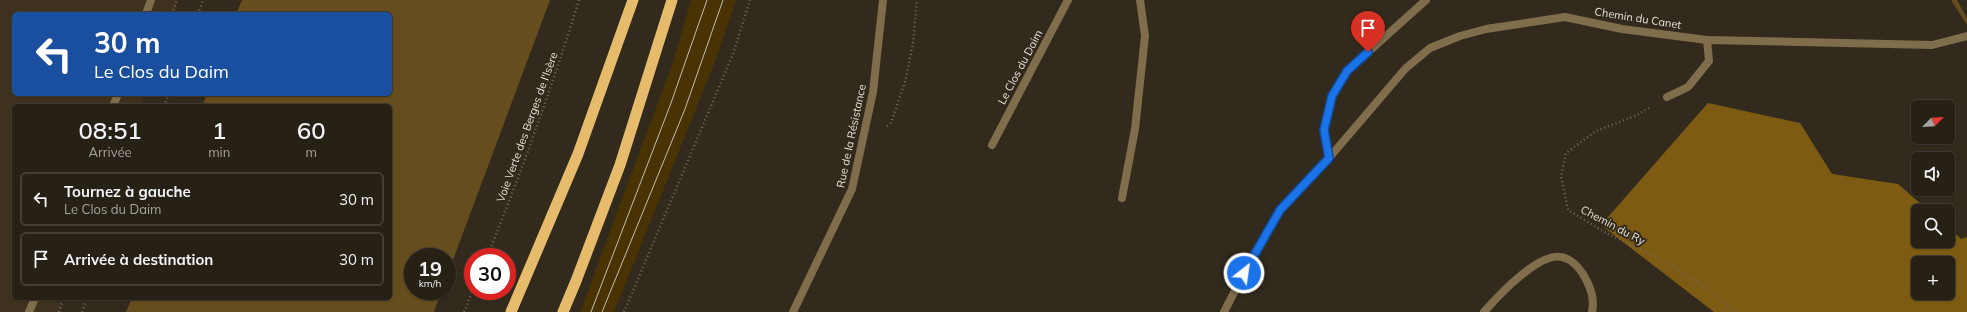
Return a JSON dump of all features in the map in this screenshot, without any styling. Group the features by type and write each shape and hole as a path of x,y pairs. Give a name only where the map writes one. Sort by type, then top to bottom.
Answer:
{"highway":[{"path":"511,312 578,154 633,0"},
{"path":"563,312 620,164 672,0"}],"street":[{"path":"147,12 151,0"},
{"name":"Rue de la Résistance","path":"793,312 852,189 873,92 883,0"},
{"name":"Le Clos du Daim","path":"992,145 1068,0"},
{"path":"1122,198 1135,129 1145,36 1140,0"},
{"path":"1329,158 1324,130 1332,96 1347,71 1426,0"},
{"name":"Chemin du Canet","path":"1224,312 1244,273 1280,210 1329,158 1405,69 1430,48 1460,36 1486,29 1565,17 1622,29 1707,40 1932,45 1967,36"},
{"path":"1667,97 1688,87 1709,61 1707,40"},
{"path":"1484,312 1519,276 1536,264 1552,258 1565,257 1579,268 1591,287 1592,312"},
{"path":"29,312 34,300"}],"path":[{"path":"173,12 177,0"},
{"path":"199,12 203,0"},
{"name":"Voie Verte des Berges de l'Isère","path":"491,248 516,184 579,0"},
{"path":"624,312 733,54 750,0"},
{"path":"863,140 891,123 905,82 913,44 917,0"},
{"name":"Chemin du Ry","path":"1667,97 1635,116 1596,131 1566,153 1561,177 1568,210 1608,234 1667,262 1718,297 1734,312"},
{"path":"59,312 63,300"},
{"path":"82,312 87,300"},
{"path":"464,312 469,300"}],"shaded area":[{"path":"0,0 179,0 175,12 12,12 12,96 144,96 141,104 12,104 12,300 63,300 59,312 0,312"},
{"path":"242,0 550,0 456,252 456,248 404,248 404,300 438,300 434,312 126,312 131,300 392,300 392,104 203,104 206,96 392,96 392,12 237,12"},
{"path":"691,0 736,0 716,59 614,312 580,312 672,65"},
{"path":"1951,0 1957,0 1967,18 1967,25"},
{"path":"1708,103 1800,123 1832,174 1898,184 1921,204 1911,204 1911,248 1955,248 1955,233 1961,239 1967,237 1967,312 1714,312 1601,225"}],"tram line":[{"path":"591,312 671,103 707,0"},
{"path":"602,312 685,109 723,0"}],"route":[{"path":"1244,273 1280,210 1329,158 1324,130 1332,96 1347,71 1368,52"}]}
